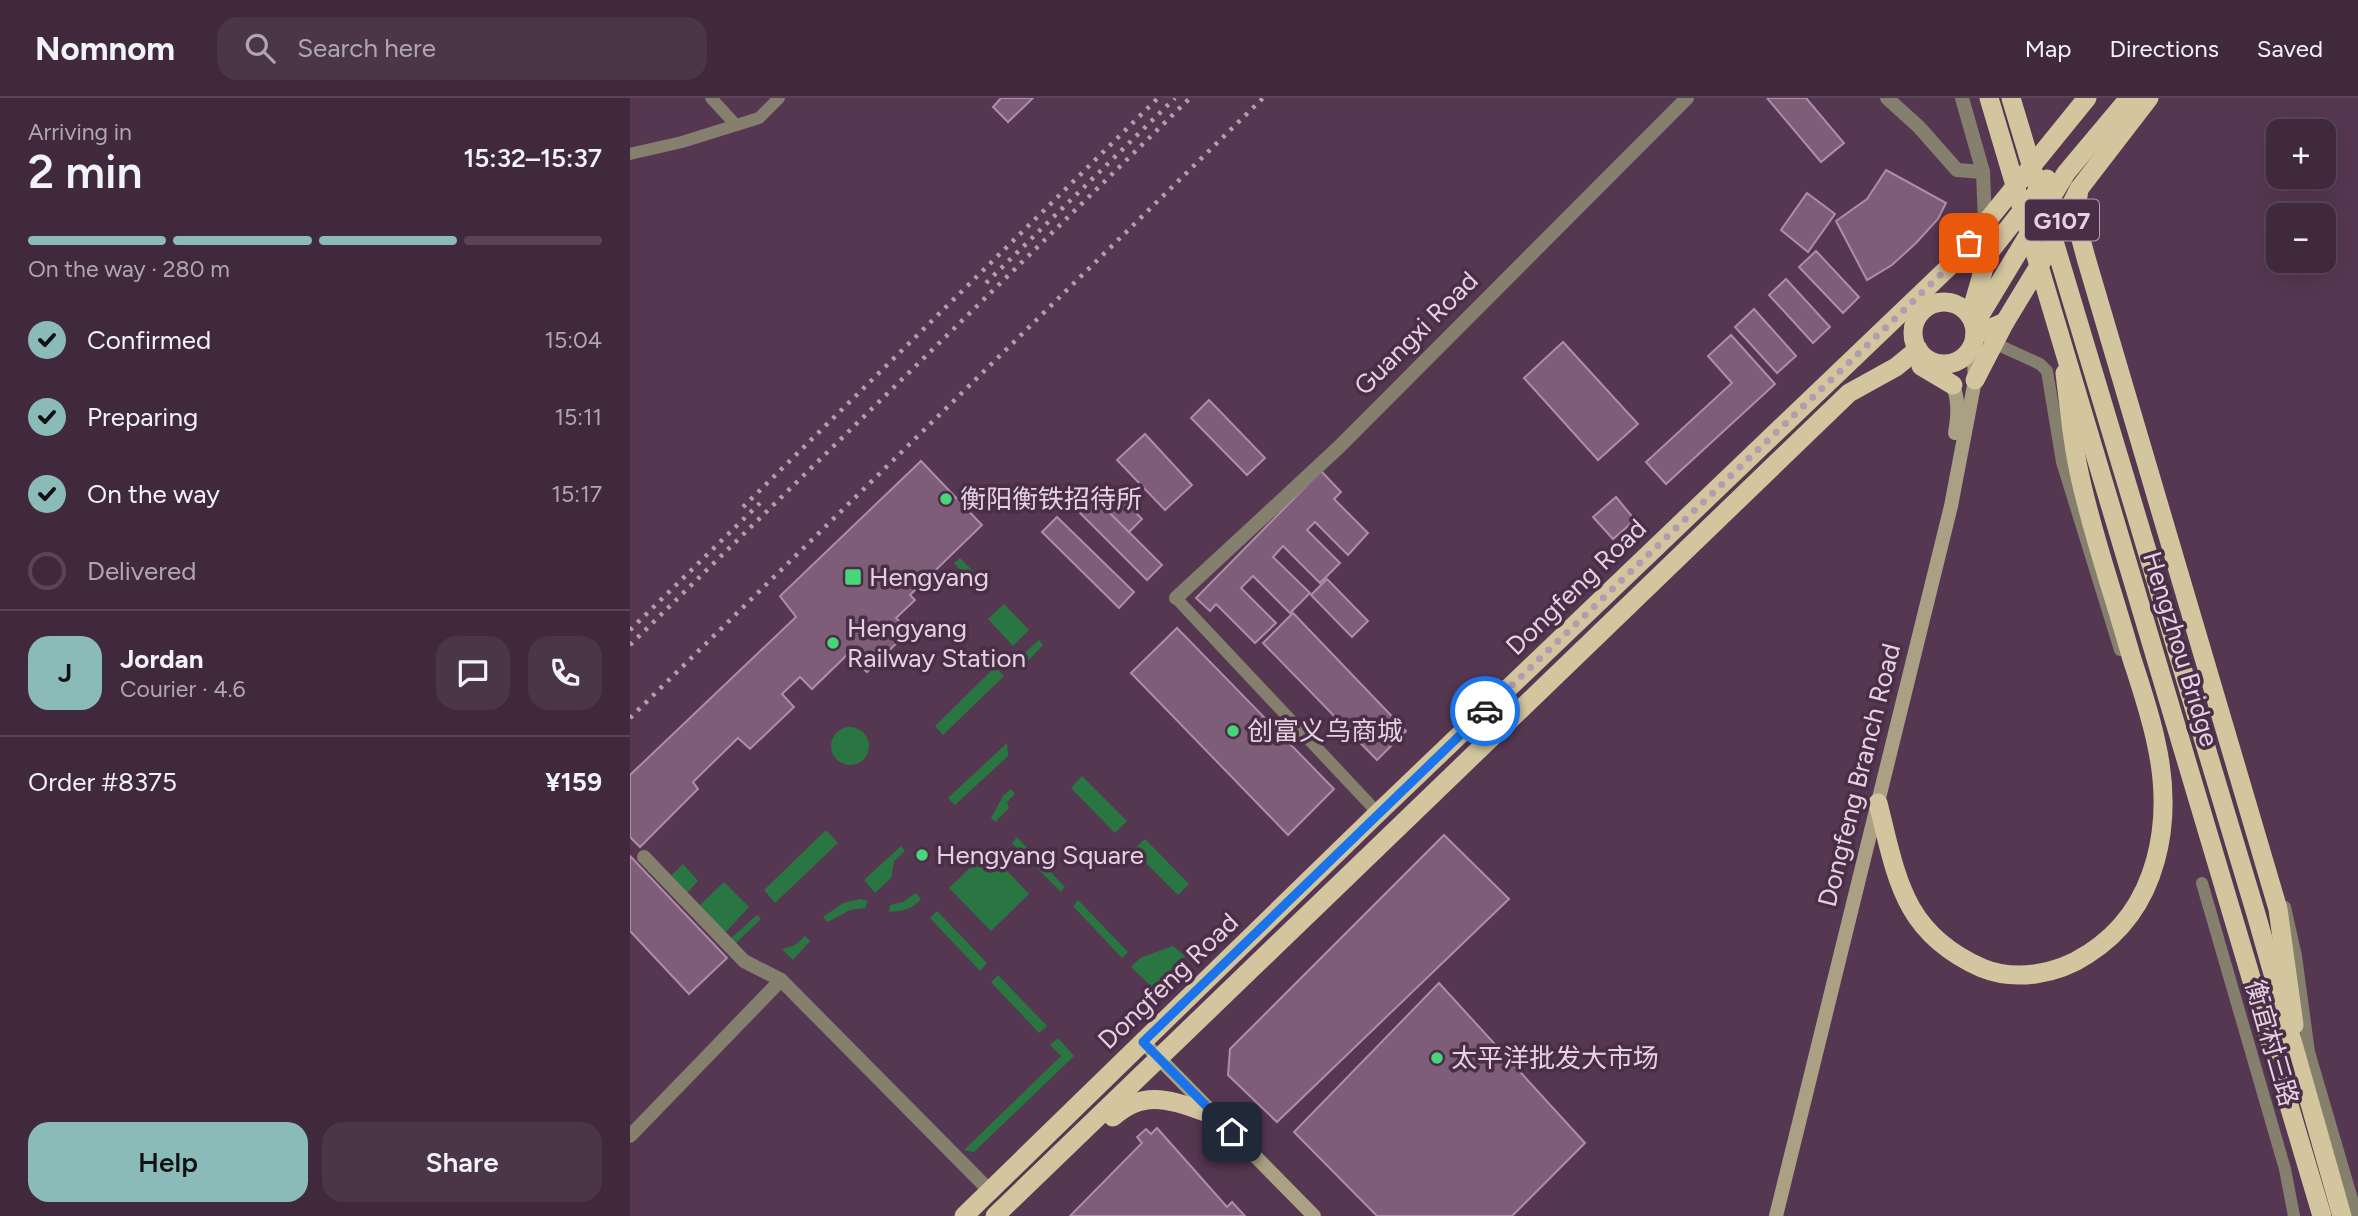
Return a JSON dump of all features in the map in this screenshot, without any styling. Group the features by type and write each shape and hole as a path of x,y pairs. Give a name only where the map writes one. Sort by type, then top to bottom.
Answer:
{"highway":[{"name":"Hengzhou Bridge","path":"1989,98 2322,1216"},
{"name":"Hengzhou Bridge","path":"2011,98 2256,914 2342,1216"},
{"name":"Dongfeng Road","path":"964,1216 1378,813 1953,263 2087,98"},
{"name":"G107","path":"1973,330 1988,254 2112,98"},
{"path":"1918,349 1934,362 1952,363 1961,359 1973,330 2066,173 2129,98"},
{"name":"G107","path":"2005,322 2048,251 2079,189 2149,98"},
{"path":"2079,189 2075,218 2278,909 2299,1072"},
{"name":"G107","path":"1918,349 1914,325 1928,307 1953,263"},
{"name":"G107","path":"1897,316 1944,302 1954,304 1973,330"},
{"path":"1973,330 2005,322"},
{"path":"1975,380 2005,322"},
{"path":"1878,803 1898,881 1928,934 1956,957 1989,971 2027,975 2053,971 2081,959 2107,942 2129,920 2146,890 2156,861 2162,806 2157,744 2078,472 2061,341"},
{"name":"Dongfeng Road","path":"998,1213 1849,393 1896,367 1918,349"},
{"path":"1896,367 1915,364 1954,385"},
{"path":"998,1213 1068,1157 1127,1103 1140,1098 1175,1102 1215,1115"}],"main road":[{"name":"Dongfeng Branch Road","path":"1776,1216 1951,506 1975,380 1973,330"},
{"path":"1934,362 1954,385"},
{"name":"Dongfeng Branch Road","path":"1766,1216 1944,506 1958,417 1954,385"},
{"path":"1143,1042 1314,1216"}],"street":[{"path":"711,98 736,125"},
{"path":"630,153 759,118 779,98"},
{"name":"Guangxi Road","path":"1176,598 1339,447 1687,98"},
{"path":"1887,98 1919,127 1956,170 1983,172"},
{"path":"1962,98 1983,172 1985,222"},
{"path":"2092,278 2104,288 2291,926 2308,1052 2357,1216"},
{"path":"1994,344 2040,364 2047,371 2062,462 2128,679 2138,700"},
{"path":"1176,598 1378,813"},
{"path":"644,857 744,961 780,980 990,1191"},
{"name":"衡宜村三路","path":"2202,883 2285,1169 2294,1216"},
{"path":"630,1136 780,980"}],"green space":[{"path":"960,558 989,588 984,594 954,563"},
{"path":"1004,604 1029,630 1013,646 988,619"},
{"path":"1039,640 1043,645 1021,668 1016,661"},
{"path":"995,667 1004,676 943,735 935,726"},
{"path":"850,727 863,733 869,746 863,759 850,765 837,759 831,746 837,733"},
{"path":"1007,743 1008,756 955,805 948,798"},
{"path":"1082,776 1127,821 1115,833 1071,788"},
{"path":"1011,789 1015,794 1007,802 1009,808 995,822 991,818 1003,796"},
{"path":"826,830 838,843 775,903 764,890"},
{"path":"1017,837 1065,887 1061,892 1012,843"},
{"path":"1145,839 1189,884 1178,895 1133,850"},
{"path":"901,846 905,851 894,861 891,878 875,893 864,880"},
{"path":"988,851 1029,894 991,931 949,888"},
{"path":"683,864 698,881 687,893 671,876"},
{"path":"724,882 749,907 725,933 699,906"},
{"path":"916,893 921,899 914,906 889,912 890,905 903,902"},
{"path":"860,899 868,901 865,908 850,910 828,922 823,917 843,903"},
{"path":"1078,900 1128,952 1122,958 1073,906"},
{"path":"937,911 987,963 980,971 930,918"},
{"path":"757,915 761,919 735,944 730,939"},
{"path":"805,936 810,941 793,960 782,949 795,945"},
{"path":"1173,946 1185,956 1153,988 1131,967 1140,958"},
{"path":"998,975 1047,1026 1039,1033 991,982"},
{"path":"1058,1038 1074,1056 974,1152 964,1150 1061,1056 1050,1045"}],"building":[{"path":"1001,98 1033,98 1008,122 993,107"},
{"path":"1767,98 1806,98 1844,143 1821,162"},
{"path":"1886,170 1946,203 1938,219 1916,243 1892,265 1867,280 1836,221 1867,199"},
{"path":"1807,193 1835,214 1808,252 1781,230"},
{"path":"1816,251 1859,297 1843,313 1799,267"},
{"path":"1786,279 1830,327 1813,343 1769,295"},
{"path":"1754,309 1796,356 1777,373 1735,327"},
{"path":"1731,335 1775,384 1666,484 1646,462 1732,383 1708,356"},
{"path":"1563,342 1638,424 1598,460 1524,378"},
{"path":"1209,400 1265,458 1247,475 1191,418"},
{"path":"1145,434 1192,485 1165,510 1117,460"},
{"name":"Hengyang Railway Station","path":"921,461 982,525 910,595 915,600 896,618 909,631 867,672 848,654 812,689 800,677 782,694 794,707 750,749 738,738 693,782 698,789 640,847 630,837 630,775 796,617 780,596"},
{"path":"1321,471 1341,492 1334,499 1368,533 1348,555 1315,522 1307,530 1340,563 1320,583 1283,546 1273,557 1310,593 1290,613 1253,576 1241,588 1276,623 1255,643 1216,604 1210,611 1196,598"},
{"path":"1086,489 1162,565 1147,580 1071,504"},
{"path":"1115,491 1142,519 1129,532 1102,505"},
{"path":"1616,497 1635,520 1613,539 1593,517"},
{"path":"1057,517 1134,592 1119,608 1042,532"},
{"path":"1327,579 1368,621 1352,637 1311,595"},
{"path":"1293,613 1406,731 1377,760 1263,643"},
{"name":"创富义乌商城","path":"1177,628 1334,789 1288,835 1131,673"},
{"path":"1444,835 1509,899 1277,1122 1228,1075 1230,1049"},
{"path":"630,856 727,958 689,994 630,931"},
{"name":"太平洋批发大市场","path":"1439,983 1585,1143 1512,1216 1377,1216 1294,1132"},
{"path":"1157,1128 1227,1207 1232,1202 1245,1216 1070,1216 1142,1143 1137,1137 1146,1129 1151,1134"}],"railway":[{"path":"743,507 1158,98"},
{"path":"986,283 1175,98"},
{"path":"630,645 1190,98"},
{"path":"630,718 1263,98"},
{"path":"630,630 760,503"}],"way so far":[{"path":"1485,711 1953,263 1969,243"}],"place":[{"name":"衡阳衡铁招待所","path":"946,499"},
{"name":"Hengyang","path":"853,577"},
{"name":"Hengyang Railway Station","path":"833,643"},
{"name":"创富义乌商城","path":"1233,731"},
{"name":"Hengyang Square","path":"922,855"},
{"name":"太平洋批发大市场","path":"1437,1058"}],"route":[{"path":"1232,1132 1143,1042 1485,711"}]}
